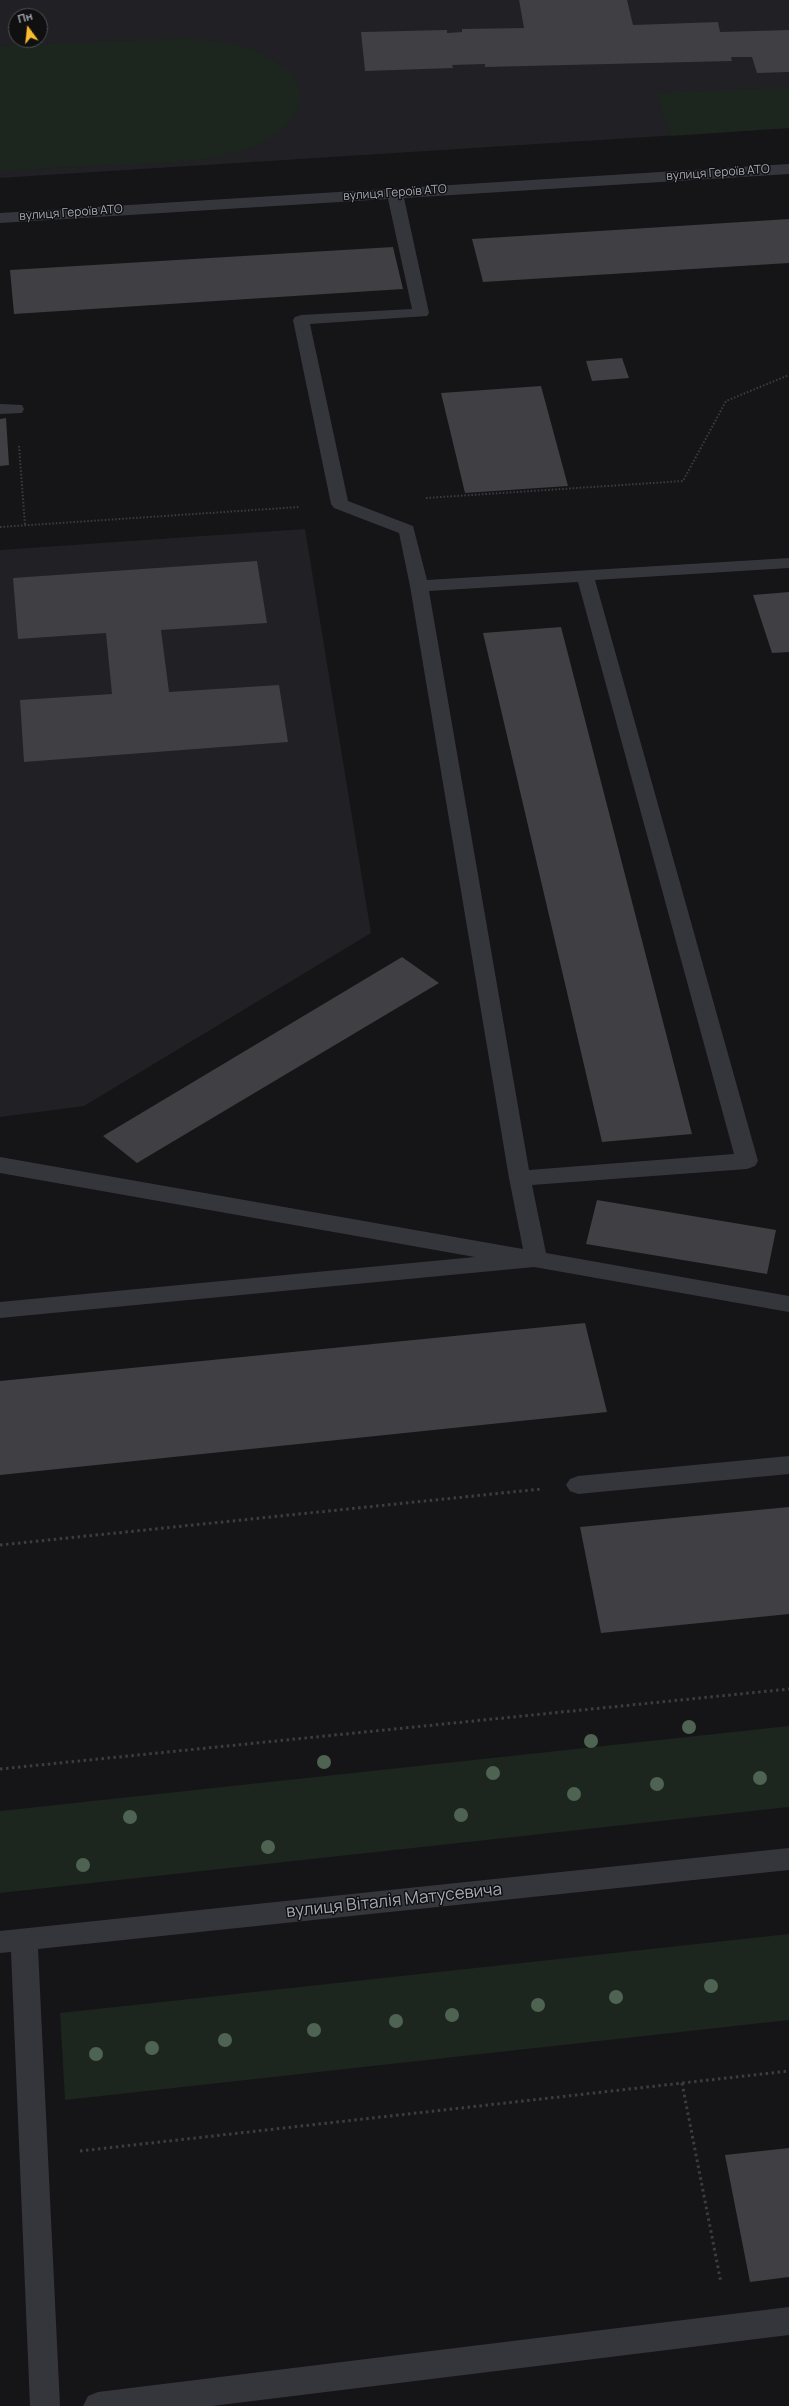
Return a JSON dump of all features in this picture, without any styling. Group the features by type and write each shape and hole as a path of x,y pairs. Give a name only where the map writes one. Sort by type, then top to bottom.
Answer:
{"street":[{"name":"вулиця Героїв АТО","path":"0,218 789,169"},
{"path":"395,193 421,313 301,320 340,504 407,530 419,586 520,1178 536,1260"},
{"path":"419,586 789,563"},
{"path":"520,1178 747,1161 585,576"},
{"path":"0,1165 789,1304"},
{"path":"0,1310 536,1260"},
{"path":"578,1485 789,1465"},
{"name":"вулиця Віталія Матусевича","path":"12,1940 789,1860"},
{"path":"12,1940 34,2156 45,2406"},
{"path":"98,2406 789,2321"}],"path":[{"path":"420,498 683,481 726,401 789,375"},
{"path":"8,409 25,526"},
{"path":"0,527 340,504"},
{"path":"0,1546 578,1485"},
{"path":"0,1769 789,1689"},
{"path":"34,2156 789,2071"},
{"path":"682,2083 730,2329"}],"shaded area":[{"path":"0,0 789,0 789,128 0,178"},
{"path":"184,38 240,46 267,56 290,73 298,85 301,100 298,109 284,128 264,141 241,151 187,161 0,171 0,46 8,46 8,48 48,48 48,44"},
{"path":"789,87 789,128 671,136 656,93"},
{"path":"305,529 371,933 84,1106 0,1117 0,550"},
{"path":"789,1726 789,1807 0,1893 0,1811"},
{"path":"789,1934 789,2020 65,2100 60,2013"}],"building":[{"path":"519,0 627,0 633,25 718,22 720,32 789,30 789,72 757,73 752,57 731,57 732,61 485,67 485,64 452,65 453,68 365,71 361,32 447,30 447,33 462,32 462,29 524,28"},
{"path":"789,219 789,263 483,282 472,239"},
{"path":"393,247 403,289 14,314 10,270"},
{"path":"622,358 629,378 592,381 586,361"},
{"path":"541,386 568,486 465,493 441,393"},
{"path":"6,418 9,465 0,466 0,419"},
{"path":"257,561 267,623 161,630 169,692 279,685 288,742 24,762 20,700 112,694 106,633 18,639 13,578"},
{"path":"789,592 789,652 772,653 753,595"},
{"path":"561,627 692,1134 602,1142 483,633"},
{"path":"402,957 439,983 137,1163 103,1136"},
{"path":"597,1200 776,1230 767,1274 586,1244"},
{"path":"585,1323 607,1412 0,1475 0,1381"},
{"path":"789,1507 789,1614 601,1633 580,1527"},
{"path":"789,2148 789,2277 750,2282 725,2155"}]}
